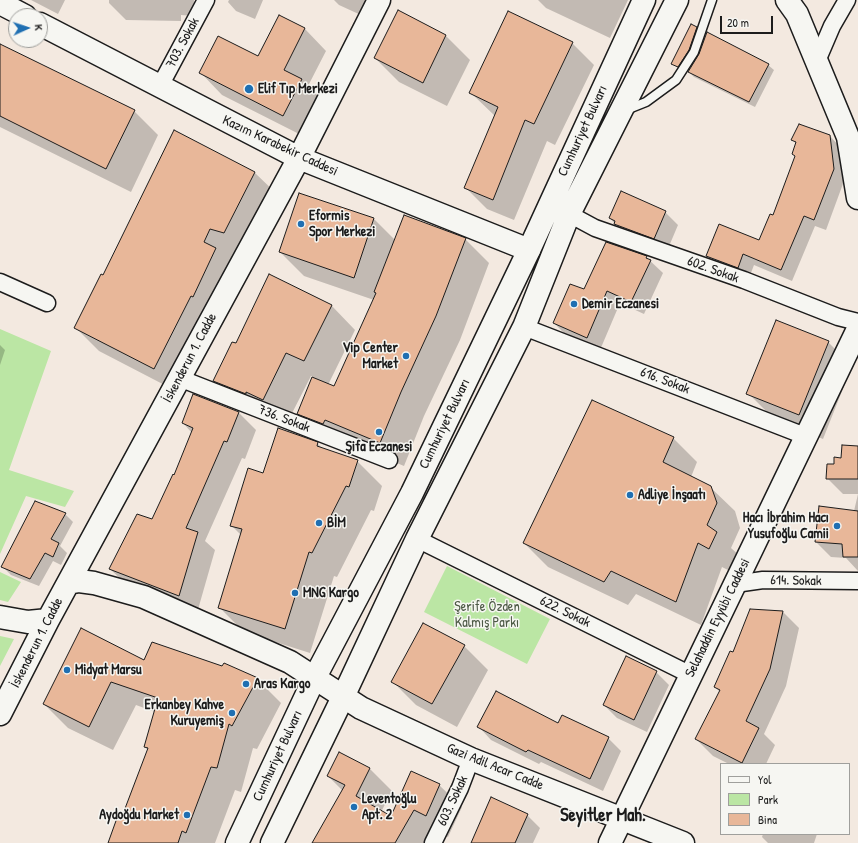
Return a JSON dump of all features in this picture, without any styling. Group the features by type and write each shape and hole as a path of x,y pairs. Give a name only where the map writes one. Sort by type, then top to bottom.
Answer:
{"street":[{"name":"703. Sokak","path":"160,86 206,0"},
{"name":"İskenderun 1. Cadde","path":"0,714 48,620 299,158 379,0"},
{"name":"Cumhuriyet Bulvarı","path":"237,843 314,679 412,493 529,250 644,0"},
{"name":"Cumhuriyet Bulvarı","path":"272,843 343,697 417,539 524,327 569,214 677,0"},
{"path":"787,0 798,14 848,137 858,198"},
{"path":"817,61 832,26 847,0"},
{"path":"0,3 10,8"},
{"name":"Kazım Karabekir Caddesi","path":"48,28 299,158 529,250"},
{"name":"602. Sokak","path":"569,214 595,228 744,280 838,317 858,322"},
{"path":"0,282 47,303"},
{"name":"616. Sokak","path":"524,327 805,436"},
{"name":"Selahaddin Eyyübi Caddesi","path":"610,843 805,436 858,329"},
{"name":"736. Sokak","path":"179,378 389,460"},
{"name":"622. Sokak","path":"417,539 691,675"},
{"name":"614. Sokak","path":"735,584 763,580 858,581"},
{"name":"Gazi Adil Acar Cadde","path":"68,583 79,581 94,583 144,598 290,662 314,679 361,708 471,759 683,843"},
{"path":"0,617 28,622 48,620"},
{"name":"603. Sokak","path":"433,843 460,788 471,759"}],"lane":[{"path":"620,113 646,102 676,80 694,52 712,0"}],"green space":[{"path":"0,329 51,351 9,470 74,491 65,507 26,496 0,554"},
{"name":"Şerife Özden Kalmış Parkı","path":"447,566 550,619 527,664 424,612"},
{"path":"0,572 21,582 8,602 0,600"},
{"path":"0,636 14,639 0,666"}],"building":[{"path":"398,10 446,35 423,83 374,58"},
{"path":"508,11 573,42 534,124 525,120 493,200 464,188 498,107 469,93"},
{"path":"279,15 305,28 284,70 302,79 283,116 199,73 218,36 258,56"},
{"path":"691,24 697,27 689,50 678,67 671,64"},
{"path":"707,32 769,64 749,102 688,72 699,54"},
{"path":"0,44 135,110 106,169 0,116"},
{"path":"799,124 830,135 834,169 814,220 804,216 781,270 743,254 738,268 706,256 719,224 759,240 770,214 773,215 795,156 792,154 796,142 791,140"},
{"path":"174,130 255,172 224,233 210,229 204,242 216,248 193,297 191,296 154,369 74,328 101,274 103,275"},
{"path":"621,191 666,211 654,239 614,224 615,221 609,218"},
{"path":"299,193 374,218 354,278 279,252"},
{"path":"404,215 466,238 436,316 401,392 380,443 325,420 323,424 297,414 312,377 334,386 376,293 374,292"},
{"path":"606,242 647,256 646,258 651,260 631,302 607,291 587,338 553,323 570,284 584,289"},
{"path":"269,274 332,305 304,361 286,353 263,400 246,392 246,394 213,381 232,342 236,343"},
{"path":"776,320 829,341 799,415 746,394"},
{"path":"193,394 239,412 227,442 224,441 186,528 198,532 179,596 109,569 137,514 152,519 173,474 174,475 193,428 182,423"},
{"name":"Adliye İnşaatı","path":"592,400 674,437 663,462 711,486 717,503 707,525 717,532 709,549 698,543 676,602 611,571 604,582 523,543"},
{"path":"278,428 318,442 317,446 358,460 349,487 346,486 312,553 309,552 285,629 218,608 242,529 230,526 248,468 263,473"},
{"path":"842,445 858,446 858,479 826,479 827,464 834,464 834,457 841,458"},
{"path":"35,501 66,513 51,539 59,543 53,557 45,553 30,579 1,567"},
{"name":"Hacı İbrahim Hacı Yusufoğlu Camii","path":"819,506 858,511 858,557 843,557 842,544 815,542"},
{"path":"750,609 783,611 770,669 746,721 759,728 742,763 695,739 720,690 714,687 730,651 733,652"},
{"path":"423,623 465,645 432,704 391,682"},
{"path":"81,628 144,660 152,642 222,666 224,663 258,678 232,726 229,724 217,768 211,767 186,833 182,831 178,843 108,843 117,818 121,819 148,748 144,747 158,698 111,682 89,727 43,704"},
{"path":"626,656 657,671 634,720 603,705"},
{"path":"496,691 558,723 562,715 609,737 590,779 528,750 526,752 477,727"},
{"path":"339,752 370,768 356,796 391,816 411,771 440,784 426,816 414,810 395,843 312,843 345,785 327,776"},
{"path":"491,797 528,814 515,843 471,843"}],"place":[{"name":"Elif Tıp Merkezi","path":"249,89"},
{"name":"Eformis Spor Merkezi","path":"301,224"},
{"name":"Demir Eczanesi","path":"574,304"},
{"name":"Vip Center Market","path":"406,356"},
{"name":"Şifa Eczanesi","path":"379,432"},
{"name":"Adliye İnşaatı","path":"630,495"},
{"name":"BİM","path":"319,523"},
{"name":"Hacı İbrahim Hacı Yusufoğlu Camii","path":"837,526"},
{"name":"MNG Kargo","path":"295,593"},
{"name":"Midyat Marsu","path":"67,670"},
{"name":"Aras Kargo","path":"246,684"},
{"name":"Erkanbey Kahve Kuruyemiş","path":"232,713"},
{"name":"Leventoğlu Apt. 2","path":"354,807"},
{"name":"Aydoğdu Market","path":"187,815"}],"district":[{"name":"Seyitler Mah.","path":"603,816"}]}
